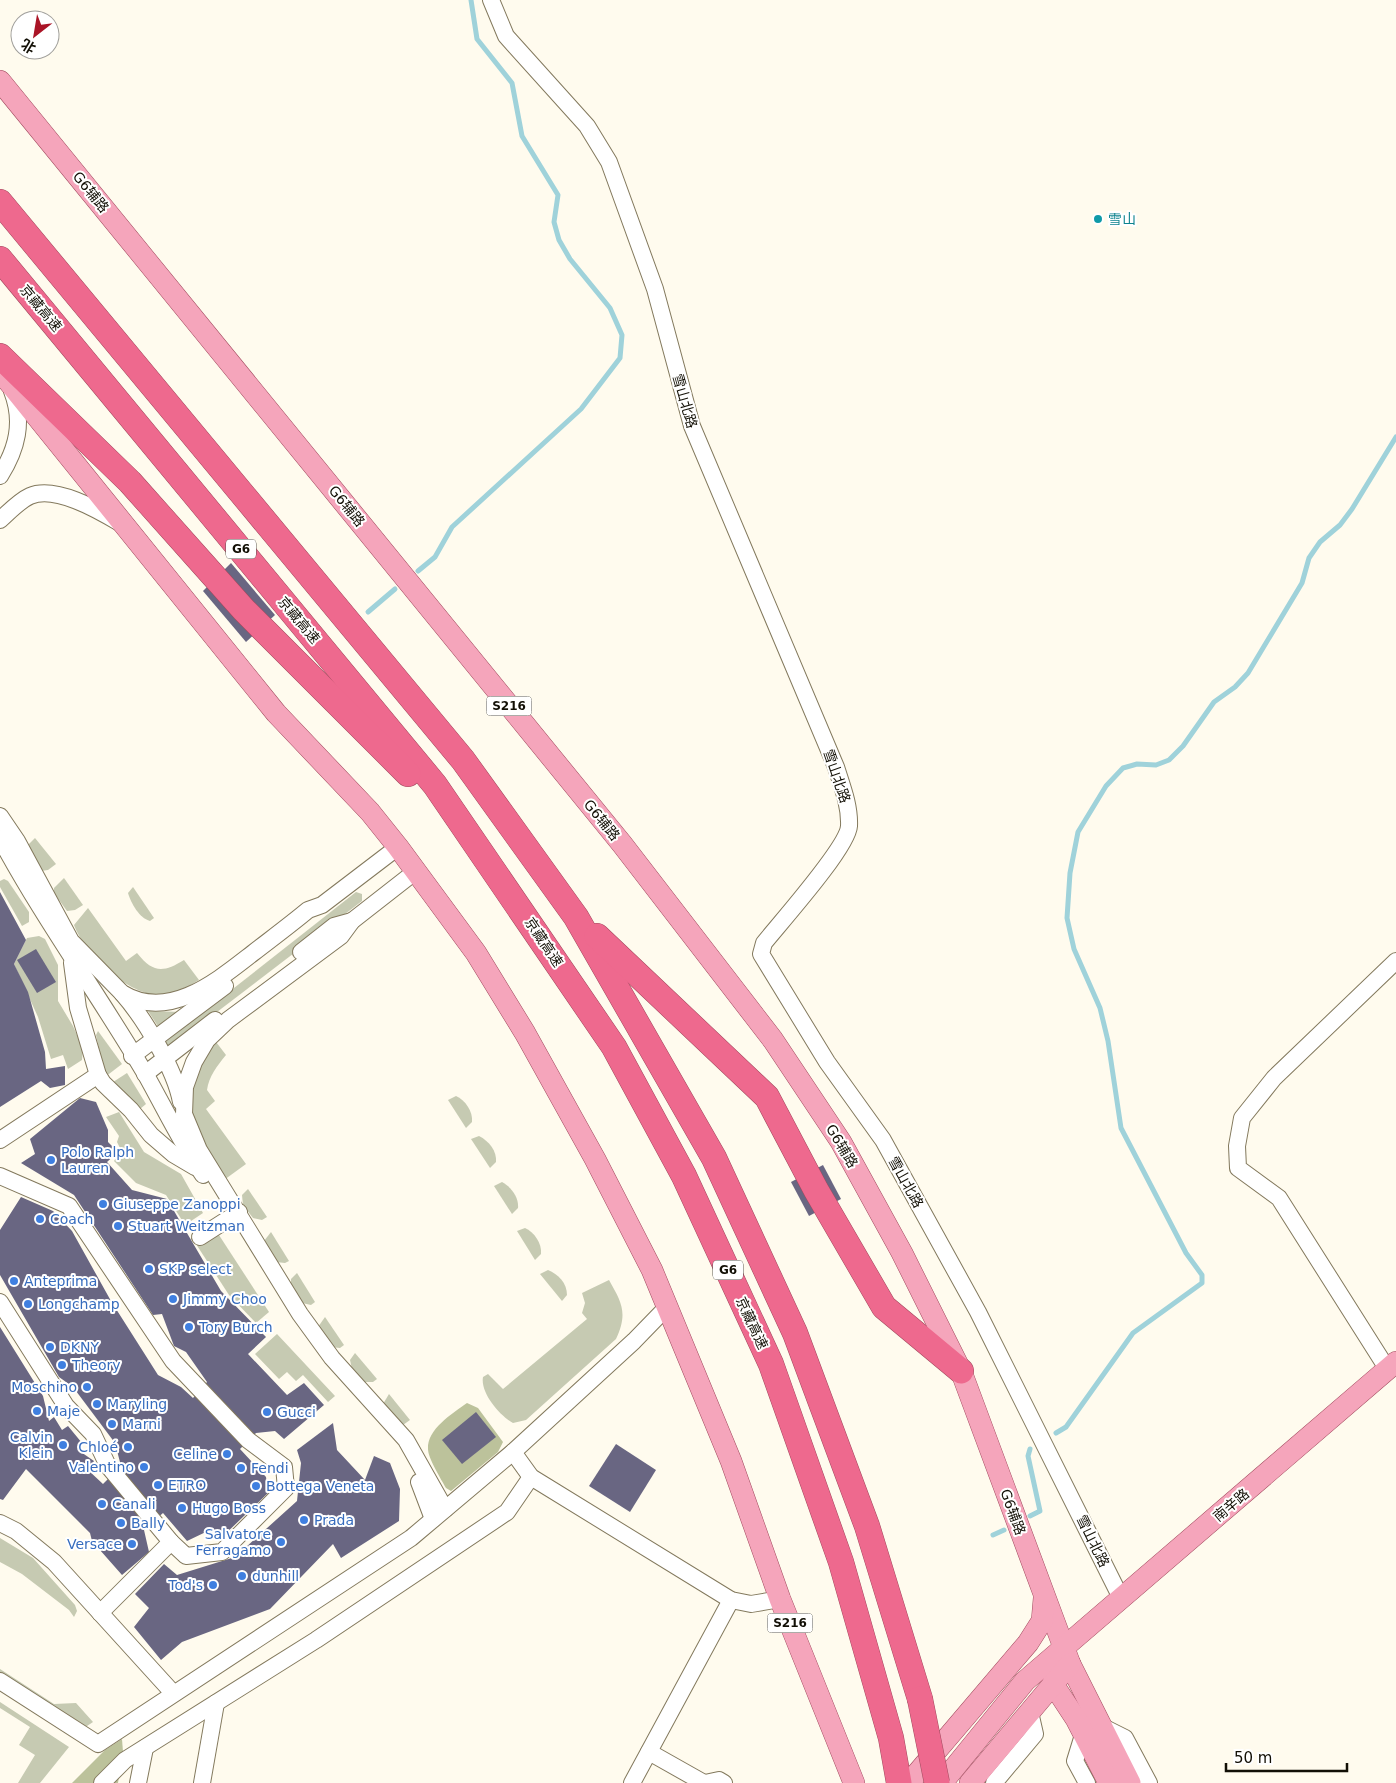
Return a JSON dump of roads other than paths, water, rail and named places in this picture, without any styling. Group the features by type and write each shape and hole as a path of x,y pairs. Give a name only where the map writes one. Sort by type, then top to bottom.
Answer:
{"highway":[{"path":"0,202 463,760 576,916 714,1158 795,1332 867,1526 920,1699 937,1783"},
{"name":"京藏高速","path":"0,259 435,784 477,843 614,1047 684,1176 771,1364 841,1562 890,1738 900,1783"},
{"path":"0,356 130,482 244,610 477,843"},
{"path":"576,916 767,1096 816,1190 884,1307 961,1371"}],"main road":[{"name":"G6辅路","path":"0,81 622,844 767,1033 841,1142 902,1253 961,1371 1044,1598 1067,1655 1109,1783"},
{"name":"S216","path":"4,375 276,713 370,812 398,847 476,953 526,1033 595,1159 652,1270 668,1306 731,1461 780,1599 856,1782"},
{"name":"南辛路","path":"1067,1655 1122,1598 1392,1366"},
{"path":"900,1783 914,1777 1028,1643 1042,1621 1044,1598"},
{"path":"970,1783 1054,1684 1067,1655"},
{"path":"942,1783 1025,1681 1067,1655"},
{"name":"G6辅路","path":"1054,1684 1130,1783"}],"street":[{"name":"雪山北路","path":"491,0 506,36 587,126 609,162 655,289 692,426 836,767 849,810 849,829 833,858 764,943 761,954 827,1062 883,1140 978,1312 1122,1598"},
{"path":"0,476 12,457 20,428 18,406 4,375"},
{"path":"3,512 30,496 44,492 69,498 125,526"},
{"path":"0,816 17,841 71,940 132,1003 165,1059 178,1086 184,1114 199,1150 308,1344 384,1428 405,1455 425,1494 439,1514"},
{"path":"0,838 20,875 145,1074 185,1149 218,1197 234,1215"},
{"path":"122,993 130,997 158,1003 182,999 218,981 308,910 322,905 398,847"},
{"path":"184,1114 185,1087 194,1062 207,1040 228,1020 341,936 352,921 416,872"},
{"path":"132,1056 316,916 322,905"},
{"path":"145,1074 334,926 352,921"},
{"path":"72,958 78,1008 102,1083 131,1110 161,1144 200,1171"},
{"path":"1392,1366 1279,1198 1238,1168 1237,1146 1242,1118 1274,1078 1396,961"},
{"path":"0,1140 98,1075"},
{"path":"0,1176 69,1206 172,1361 248,1440 284,1467 286,1488 222,1552 186,1556 171,1542 108,1466 93,1434 66,1406 0,1302"},
{"path":"200,1237 234,1215"},
{"path":"0,1681 98,1744 411,1538 513,1452 634,1341 668,1306"},
{"path":"513,1452 531,1477 731,1600 751,1604 780,1599"},
{"path":"102,1783 125,1760 316,1640 507,1512 531,1477"},
{"path":"0,1523 16,1531 54,1562 173,1693"},
{"path":"100,1613 171,1542"},
{"path":"632,1783 731,1600"},
{"path":"202,1783 216,1703"},
{"path":"994,1783 1035,1734 1030,1712"},
{"path":"1087,1783 1075,1762 1091,1730 1125,1738 1149,1783"},
{"path":"138,1783 145,1748"},
{"path":"649,1752 704,1783 719,1780 724,1783"}],"waterway":[{"path":"418,571 435,557 452,527 581,409 620,358 622,335 610,308 570,259 559,240 554,222 558,195 522,136 512,83 477,39 471,0"},
{"path":"1056,1433 1066,1427 1133,1333 1202,1283 1202,1275 1186,1253 1121,1128 1108,1041 1100,1008 1074,949 1067,918 1070,873 1078,832 1106,786 1123,768 1137,764 1156,765 1169,760 1183,746 1214,702 1235,687 1248,673 1302,583 1309,558 1320,542 1340,525 1352,509 1396,437"},
{"path":"368,612 395,589"},
{"path":"1030,1449 1028,1456 1040,1511 1030,1516"},
{"path":"993,1535 1004,1530"}],"place":[{"name":"雪山","path":"1098,219"},
{"name":"Polo Ralph Lauren","path":"51,1160"},
{"name":"Giuseppe Zanoppi","path":"103,1204"},
{"name":"Coach","path":"40,1219"},
{"name":"Stuart Weitzman","path":"118,1226"},
{"name":"SKP select","path":"149,1269"},
{"name":"Anteprima","path":"14,1281"},
{"name":"Jimmy Choo","path":"173,1299"},
{"name":"Longchamp","path":"28,1304"},
{"name":"Tory Burch","path":"189,1327"},
{"name":"DKNY","path":"50,1347"},
{"name":"Theory","path":"62,1365"},
{"name":"Moschino","path":"87,1387"},
{"name":"Maryling","path":"97,1404"},
{"name":"Maje","path":"37,1411"},
{"name":"Gucci","path":"267,1412"},
{"name":"Marni","path":"112,1424"},
{"name":"Calvin Klein","path":"63,1445"},
{"name":"Chloé","path":"128,1447"},
{"name":"Celine","path":"227,1454"},
{"name":"Valentino","path":"144,1467"},
{"name":"Fendi","path":"241,1468"},
{"name":"ETRO","path":"158,1485"},
{"name":"Bottega Veneta","path":"256,1486"},
{"name":"Canali","path":"102,1504"},
{"name":"Hugo Boss","path":"182,1508"},
{"name":"Prada","path":"304,1520"},
{"name":"Bally","path":"121,1523"},
{"name":"Salvatore Ferragamo","path":"281,1542"},
{"name":"Versace","path":"132,1544"},
{"name":"dunhill","path":"242,1576"},
{"name":"Tod's","path":"213,1585"}]}
